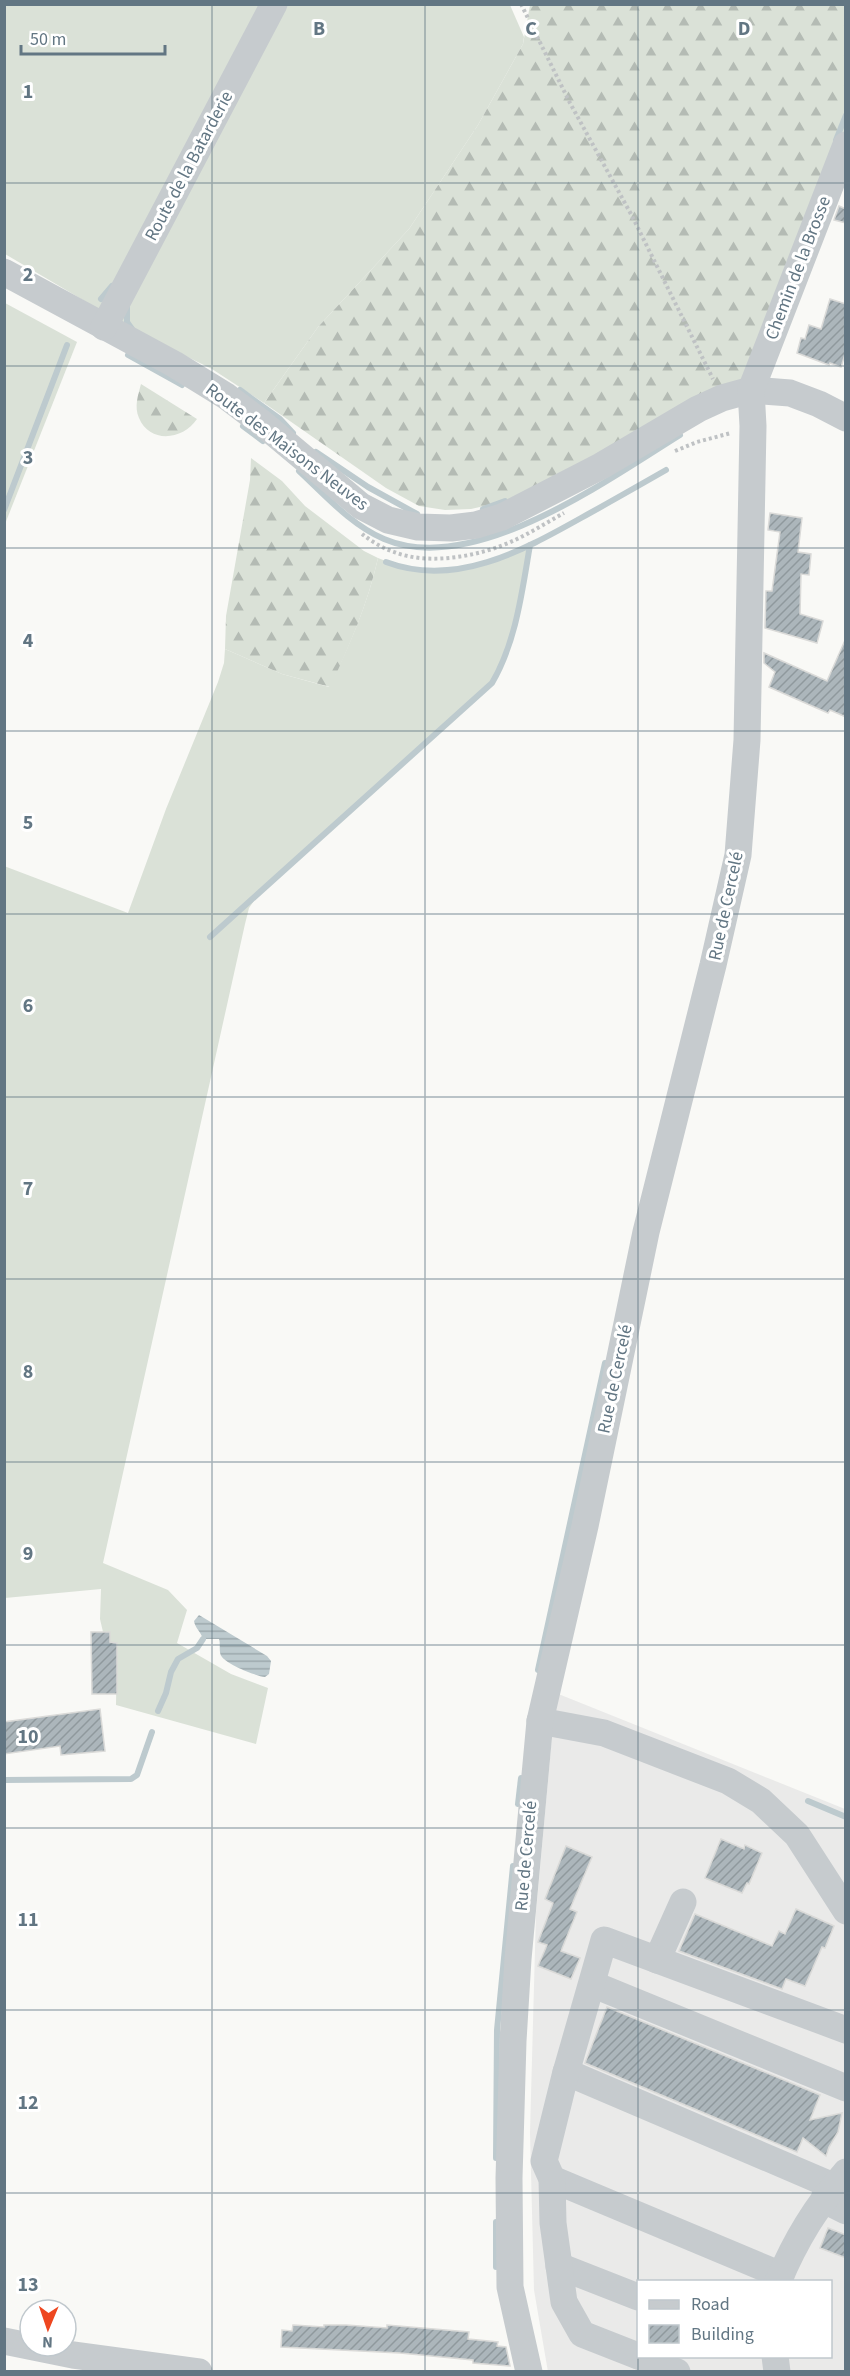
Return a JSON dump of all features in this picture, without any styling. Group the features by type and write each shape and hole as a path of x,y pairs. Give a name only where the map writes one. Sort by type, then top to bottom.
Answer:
{"street":[{"name":"Route de la Batarderie","path":"104,327 274,4"},
{"name":"Chemin de la Brosse","path":"750,390 846,146"},
{"name":"Route des Maisons Neuves","path":"4,272 174,364 226,396 264,424 361,506 388,520 418,527 450,528 476,525 502,517 541,498 698,409 722,398 750,390 775,390 790,393 846,418"},
{"name":"Rue de Cercelé","path":"529,2372 510,2287 509,2231 513,2041 518,1959 540,1721 585,1526 646,1232 738,855 747,740 753,426 750,390"},
{"path":"540,1721 604,1733 728,1781 761,1802 797,1834 846,1911"},
{"path":"657,1960 684,1902"},
{"path":"637,2355 582,2334 564,2302 554,2232 552,2179 544,2162 566,2072 604,1940 846,2030"},
{"path":"592,1984 846,2088"},
{"path":"552,2179 779,2278 803,2229 837,2191 566,2072"},
{"path":"509,2231 554,2232"},
{"path":"559,2265 637,2296"},
{"path":"4,2341 165,2370 199,2372"},
{"path":"644,2358 677,2372"}],"path":[{"path":"521,4 570,103 632,216 722,398"},
{"path":"668,455 697,441 734,433"},
{"path":"355,530 394,553 424,558 449,558 480,553 515,541 566,512"}],"shaded area":[{"path":"199,1615 267,1656 271,1661 269,1674 265,1677 255,1675 225,1660 220,1653 219,1639 203,1639 194,1621"},
{"path":"556,1693 845,1809 846,2371 548,2372 534,2290 530,2133 536,1912"}],"green space":[{"path":"5,5 510,5 524,37 523,44 478,125 409,229 318,327 264,403 212,369 139,333 5,254"},
{"path":"530,5 845,5 845,145 756,375 596,460 502,502 471,509 445,510 419,506 386,488 264,403 318,327 409,229 478,125 523,44"},
{"path":"5,303 77,342 5,524"},
{"path":"141,384 197,419 191,426 175,435 158,435 151,432 144,426 137,410"},
{"path":"251,458 282,481 305,506 364,551 378,558 358,624 330,687 282,674 225,649 226,616 250,480"},
{"path":"530,545 521,599 512,634 492,683 263,888 249,908 245,924 103,1563 168,1590 187,1610 177,1643 231,1674 268,1688 256,1744 116,1705 117,1643 110,1642 110,1632 103,1632 100,1619 101,1589 5,1598 4,866 128,913 166,809 218,682 224,663 225,649 282,674 329,687 358,624 378,558 418,569 455,569 492,560"}],"building":[{"path":"839,206 846,209 846,223 834,220"},
{"path":"830,299 846,304 846,351 841,367 797,353 801,338 805,339 809,325 821,329"},
{"path":"770,513 802,518 798,552 811,554 809,575 801,574 800,614 823,621 817,643 765,628 766,591 772,591 780,532 768,530"},
{"path":"846,638 846,717 830,710 828,713 769,687 775,672 764,663 764,653 827,681"},
{"path":"91,1632 110,1632 110,1642 117,1643 117,1694 92,1694"},
{"path":"100,1709 105,1751 61,1755 60,1746 4,1754 4,1722"},
{"path":"721,1839 744,1849 745,1845 762,1853 749,1884 747,1883 742,1893 705,1878"},
{"path":"566,1846 592,1857 570,1909 577,1912 561,1951 580,1958 571,1979 538,1966 547,1945 538,1942 553,1903 545,1899"},
{"path":"796,1909 834,1926 805,1986 786,1979 782,1989 679,1951 695,1914 772,1946 779,1931 785,1934"},
{"path":"607,2007 820,2095 810,2120 842,2113 838,2132 826,2156 803,2138 797,2152 585,2063"},
{"path":"828,2228 846,2235 846,2258 820,2248"},
{"path":"293,2325 387,2328 387,2325 469,2332 468,2339 498,2342 497,2346 506,2347 510,2366 400,2353 281,2347 282,2330 292,2331"}],"waterway":[{"path":"836,140 846,115"},
{"path":"101,299 112,286"},
{"path":"127,305 127,322 132,329"},
{"path":"4,510 67,345"},
{"path":"128,355 182,385"},
{"path":"240,390 280,419 293,433"},
{"path":"243,426 263,441"},
{"path":"299,471 349,518 384,539 419,547 457,545 497,535 538,518 615,476 680,435"},
{"path":"316,452 368,487 417,514"},
{"path":"386,562 412,569 437,571 487,562 535,542 666,470"},
{"path":"483,509 505,501"},
{"path":"210,937 492,683 512,634 521,599 530,545"},
{"path":"538,1670 605,1363"},
{"path":"158,1711 166,1693 171,1672 178,1659 197,1648 203,1639"},
{"path":"4,1780 131,1779 137,1775 152,1732"},
{"path":"518,1804 521,1778"},
{"path":"808,1801 846,1817"},
{"path":"496,2158 497,2030 513,1866"},
{"path":"496,2222 496,2267"}]}
